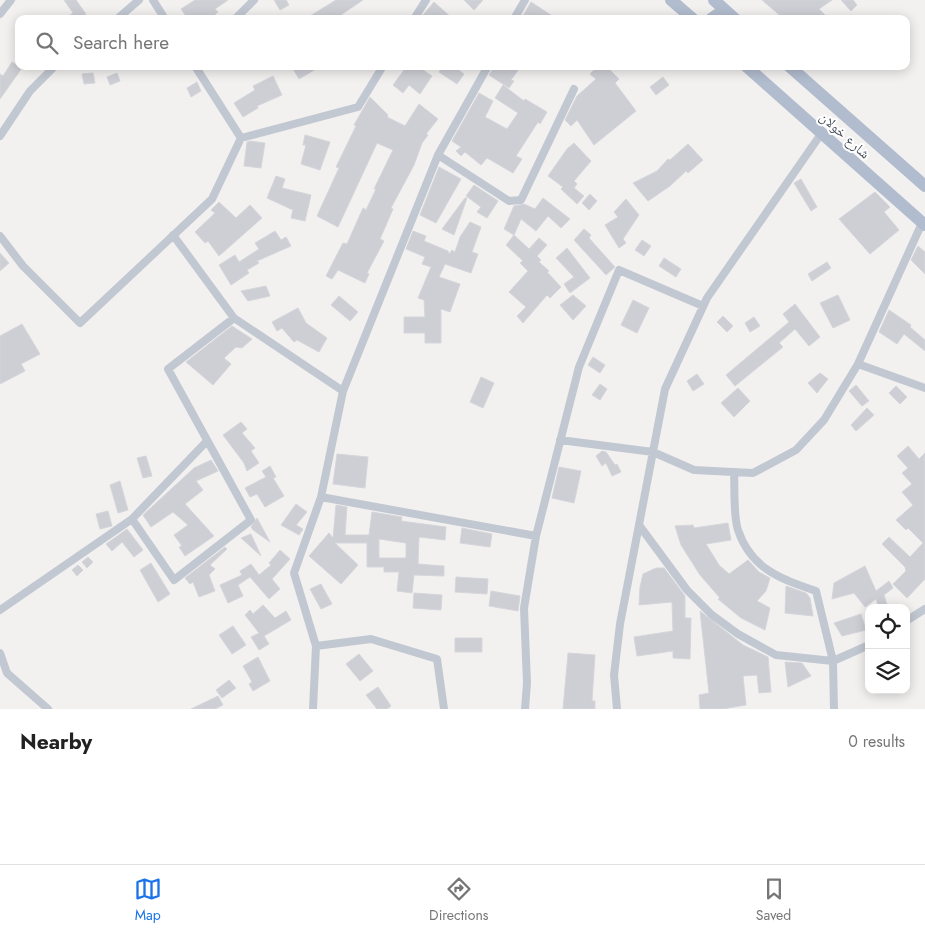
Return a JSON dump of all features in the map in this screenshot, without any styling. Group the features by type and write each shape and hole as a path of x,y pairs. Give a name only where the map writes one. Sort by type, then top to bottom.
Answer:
{"main road":[{"path":"671,0 688,15"},
{"path":"714,0 730,15"},
{"path":"717,15 724,10"},
{"name":"شارع خولان","path":"750,70 924,224"},
{"name":"شارع خولان","path":"794,70 925,186"}],"street":[{"path":"0,14 11,0"},
{"path":"122,15 139,0"},
{"path":"153,0 162,15"},
{"path":"239,15 254,0"},
{"path":"417,15 426,0"},
{"path":"516,15 525,0"},
{"path":"0,136 30,92 51,70"},
{"path":"198,70 241,138"},
{"path":"0,236 23,266 80,323 212,198 241,138 358,107 381,70"},
{"path":"313,709 316,646 294,573 321,497 343,391 438,155 486,70"},
{"path":"438,155 510,201 521,200 574,89"},
{"path":"617,709 614,675 620,624 665,390 703,306 822,134"},
{"path":"560,440 653,452 694,470 753,473 796,450 824,420 858,364 924,224"},
{"path":"173,235 234,318 343,391"},
{"path":"525,709 527,683 524,608 536,536 579,367 619,270 703,306"},
{"path":"132,519 174,580 251,520 168,369 234,318"},
{"path":"858,364 925,388"},
{"path":"0,610 132,519 207,441"},
{"path":"734,472 738,529 753,560 786,581 816,592 832,661 834,709"},
{"path":"321,497 536,536"},
{"path":"639,525 687,590 712,615 738,634 776,655 832,661 865,647"},
{"path":"910,618 925,609"},
{"path":"316,646 370,638 437,659 444,709"},
{"path":"0,653 7,673 48,709"}],"building":[{"path":"64,0 76,0 86,14 70,15 73,13"},
{"path":"195,0 228,0 215,9 218,12 215,15 185,15 181,9"},
{"path":"274,0 286,0 289,5 280,10"},
{"path":"336,0 363,0 341,15 312,15"},
{"path":"464,0 483,0 474,10"},
{"path":"762,0 832,0 819,9 825,15 779,15"},
{"path":"841,0 853,0 857,5 851,11"},
{"path":"434,2 449,15 423,15"},
{"path":"531,2 551,15 523,15"},
{"path":"12,62 15,64 15,70 21,70 0,99 0,74 3,76"},
{"path":"294,70 314,70 299,79"},
{"path":"404,70 423,70 432,76 420,94 409,85 403,93 393,85"},
{"path":"440,70 458,70 464,74 457,84 439,72"},
{"path":"492,70 518,70 511,80 514,81 509,88 489,75"},
{"path":"594,70 610,70 619,79 615,83 636,111 594,145 577,120 571,126 565,120 577,96 596,79 590,74"},
{"path":"93,73 95,83 84,84 82,74"},
{"path":"117,73 120,81 110,85 107,77"},
{"path":"273,76 282,95 257,106 258,108 243,117 234,103 255,90 253,86"},
{"path":"663,77 669,85 656,95 650,87"},
{"path":"197,82 201,91 191,97 187,88"},
{"path":"503,85 524,101 525,99 547,112 540,124 538,122 516,156 522,159 513,173 487,158 481,165 465,152 461,156 456,151 461,147 452,141 479,93 493,101 485,117 507,129 518,113 495,98"},
{"path":"370,97 388,115 387,117 405,126 419,104 438,119 426,134 428,135 422,143 414,165 391,208 393,209 380,239 384,241 367,273 369,274 365,283 338,270 332,279 326,276 343,243 347,244 363,208 366,210 393,150 377,143 338,227 317,216 339,168 336,167 356,126 354,125"},
{"path":"305,135 330,142 320,170 301,164 306,145 303,145"},
{"path":"247,142 265,143 261,168 244,166"},
{"path":"574,143 591,161 574,181 577,184 574,188 584,196 577,204 561,189 563,187 548,176 567,149"},
{"path":"688,144 703,160 648,201 633,183 657,171 668,159 670,160"},
{"path":"439,167 461,179 436,223 420,215"},
{"path":"276,176 285,179 282,188 311,195 305,221 291,218 293,210 267,198"},
{"path":"801,179 817,207 811,211 794,183"},
{"path":"474,185 498,201 487,218 477,212 481,207 466,196"},
{"path":"875,192 890,207 884,212 899,230 870,254 839,219"},
{"path":"590,194 597,201 589,210 582,203"},
{"path":"465,198 467,198 454,235 442,229"},
{"path":"543,198 570,219 561,228 548,216 536,231 521,219 514,235 504,229 514,206 524,204 535,209"},
{"path":"626,199 639,215 623,239 626,243 619,248 605,225 618,217 614,212"},
{"path":"219,202 236,218 250,205 262,218 219,256 208,241 205,243 195,232 215,213 211,210"},
{"path":"470,222 481,227 472,252 478,254 471,273 445,264 439,277 460,284 450,312 441,309 441,343 425,343 425,333 404,333 404,317 425,317 424,300 418,298 431,267 422,264 425,257 406,249 413,231 426,236 424,241 448,251 449,254 452,250 455,252 460,237"},
{"path":"584,229 591,235 589,238 615,267 606,275 574,240"},
{"path":"275,231 281,240 286,237 291,246 257,261 259,263 247,270 249,273 231,285 219,265 235,255 239,262 259,249 255,243"},
{"path":"514,235 529,249 539,238 547,245 537,256 541,260 539,262 549,271 547,272 561,287 550,298 547,295 523,323 517,316 526,307 509,292 528,271 520,263 523,261 506,245"},
{"path":"642,240 651,246 644,256 635,250"},
{"path":"918,246 925,252 925,274 911,260"},
{"path":"567,248 590,278 570,293 564,284 574,277 556,258"},
{"path":"0,253 9,263 0,271"},
{"path":"664,258 681,269 676,277 659,266"},
{"path":"827,262 831,268 812,281 808,274"},
{"path":"266,286 270,296 248,301 241,291"},
{"path":"573,295 586,306 573,320 560,305"},
{"path":"838,295 850,320 833,328 820,303"},
{"path":"339,296 358,312 350,321 331,305"},
{"path":"633,300 649,308 637,333 621,325"},
{"path":"795,304 820,337 809,346 795,329 779,343 783,347 735,386 726,375 789,322 783,314"},
{"path":"298,308 306,323 327,338 319,352 297,340 294,342 282,328 277,331 272,322"},
{"path":"889,310 911,325 910,327 925,340 925,351 904,334 897,344 879,332"},
{"path":"723,316 733,326 727,332 717,322"},
{"path":"754,317 760,326 750,332 745,323"},
{"path":"22,324 40,354 21,364 25,371 0,384 0,336"},
{"path":"232,326 252,339 242,348 236,347 224,358 231,364 213,385 186,362"},
{"path":"593,357 605,365 600,373 588,365"},
{"path":"820,373 828,379 817,393 808,383"},
{"path":"697,374 704,384 693,391 687,381"},
{"path":"481,377 494,383 483,408 470,402"},
{"path":"600,384 607,389 600,400 592,395"},
{"path":"856,385 869,401 862,406 849,391"},
{"path":"896,386 907,397 900,404 889,393"},
{"path":"738,388 750,401 734,417 721,403"},
{"path":"867,408 874,415 856,431 851,425"},
{"path":"241,422 247,429 242,433 255,448 251,451 259,463 247,471 244,463 223,435"},
{"path":"908,446 919,459 925,453 925,579 907,598 893,584 906,571 905,567 882,544 889,537 910,557 923,543 908,528 906,530 896,520 913,505 902,492 912,484 902,473 908,468 897,456"},
{"path":"602,451 606,452 615,465 617,464 621,472 612,476 606,463 602,466 596,456"},
{"path":"337,454 368,457 365,488 333,484"},
{"path":"146,456 152,476 143,478 137,458"},
{"path":"211,460 218,471 196,481 203,490 185,504 214,536 185,556 179,547 182,546 174,535 188,525 173,512 151,527 143,515 194,468"},
{"path":"270,466 276,477 273,478 284,496 265,507 257,494 250,497 245,488 266,477 262,471"},
{"path":"559,467 581,471 574,503 552,498"},
{"path":"120,481 128,510 118,513 110,485"},
{"path":"296,504 307,512 296,525 303,529 299,535 281,525"},
{"path":"336,505 347,507 345,535 369,535 372,512 402,517 401,521 446,527 445,540 419,537 418,564 444,566 444,576 414,575 412,593 397,591 399,572 384,572 384,567 367,567 367,543 335,543 358,565 341,584 309,556 329,533 333,538","holes":["379,539 406,543 406,558 379,558"]},
{"path":"108,511 112,526 100,529 96,514"},
{"path":"257,518 270,542 251,527"},
{"path":"728,523 731,540 706,544 719,565 729,574 748,560 759,572 770,578 766,591 757,601 770,608 765,630 741,618 718,599 720,598 700,575 681,545 675,526 693,525 694,528"},
{"path":"462,528 492,534 490,547 460,543"},
{"path":"127,529 143,550 134,557 122,542 112,551 106,544"},
{"path":"251,534 261,556 241,538"},
{"path":"225,547 227,549 210,565 215,569 209,575 215,591 199,597 193,582 190,584 185,578"},
{"path":"280,550 290,559 272,579 280,589 269,599 250,577 238,585 243,596 228,603 220,585 242,575 240,571 251,564 259,575 271,565 269,563"},
{"path":"88,557 93,562 87,568 82,562"},
{"path":"151,563 170,594 158,602 140,570"},
{"path":"78,565 83,570 77,576 72,570"},
{"path":"865,566 876,591 889,581 893,588 884,595 887,604 878,604 876,599 869,604 865,604 865,607 854,593 832,599 834,583"},
{"path":"656,568 664,568 685,596 685,618 691,618 690,659 673,658 673,651 637,656 634,637 673,631 672,602 639,605 643,574"},
{"path":"456,577 488,579 487,594 455,592"},
{"path":"321,584 332,604 321,609 310,589"},
{"path":"786,586 806,593 810,598 813,616 785,613"},
{"path":"491,591 520,596 518,611 489,606"},
{"path":"414,593 442,595 441,610 413,608"},
{"path":"263,605 275,618 286,611 291,620 264,636 269,644 259,650 251,637 259,633 245,615 250,610 253,614"},
{"path":"700,611 743,645 768,657 771,692 759,693 757,675 743,676 746,705 723,709 700,709 699,695 709,693"},
{"path":"861,614 865,630 842,636 834,623"},
{"path":"233,626 246,645 232,654 219,635"},
{"path":"455,638 482,638 482,652 455,652"},
{"path":"568,653 595,655 592,701 595,701 595,709 563,709"},
{"path":"359,654 373,671 360,681 346,664"},
{"path":"258,657 270,681 253,691 249,684 252,682 243,666"},
{"path":"785,662 802,663 811,676 788,687"},
{"path":"229,680 236,688 222,698 216,690"},
{"path":"378,687 391,706 387,709 377,709 366,695"},
{"path":"218,696 223,705 215,709 191,709"}]}
